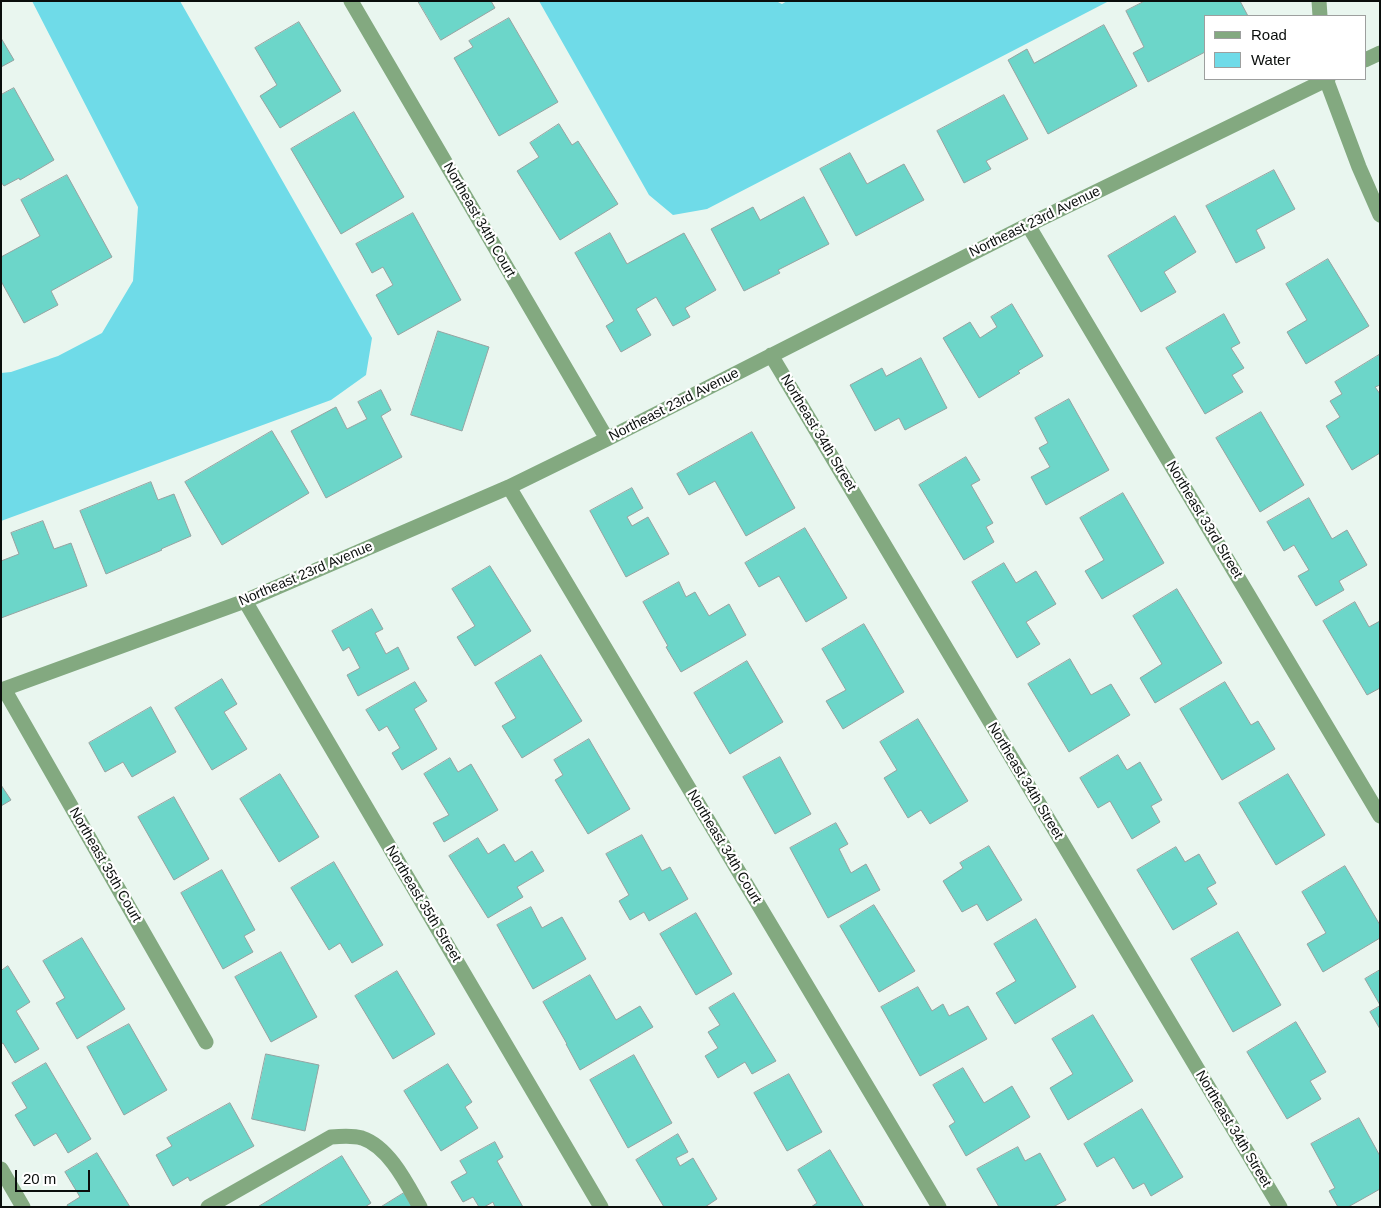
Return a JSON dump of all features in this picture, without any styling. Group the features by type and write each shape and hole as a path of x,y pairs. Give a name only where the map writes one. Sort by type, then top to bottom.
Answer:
{"street":[{"name":"Northeast 34th Court","path":"351,1 607,439"},
{"path":"1319,1 1320,15"},
{"path":"1366,60 1380,53"},
{"name":"Northeast 23rd Avenue","path":"3,689 244,602 509,487 1028,224 1324,80"},
{"path":"1326,80 1359,167 1380,215"},
{"name":"Northeast 33rd Street","path":"1028,224 1380,816"},
{"name":"Northeast 34th Street","path":"771,355 1280,1207"},
{"name":"Northeast 34th Court","path":"509,487 939,1207"},
{"name":"Northeast 35th Street","path":"244,602 601,1207"},
{"name":"Northeast 35th Court","path":"3,689 206,1042"},
{"path":"208,1207 331,1137 345,1136 363,1138 378,1148 396,1166 420,1207"},
{"path":"1,1169 24,1207"}],"water":[{"path":"32,1 180,1 372,338 366,375 331,400 1,521 1,373 11,372 58,356 102,333 133,281 138,207"},
{"path":"539,1 776,1 782,4 787,1 1109,1 707,209 673,215 649,195"}],"building":[{"path":"418,1 491,1 495,8 441,40"},
{"path":"1145,1 1240,1 1247,15 1204,15 1204,53 1148,82 1133,53 1144,47 1126,11"},
{"path":"509,18 558,102 499,136 454,58 473,47 469,41"},
{"path":"299,22 341,91 280,128 260,96 277,85 255,48"},
{"path":"1104,25 1137,86 1048,134 1008,60 1027,49 1034,63"},
{"path":"1,38 14,60 1,67"},
{"path":"14,88 54,160 20,180 19,178 4,186 1,182 1,95"},
{"path":"1004,95 1028,139 986,161 991,169 964,183 937,131"},
{"path":"354,112 404,197 341,234 291,149"},
{"path":"559,124 572,145 578,141 618,204 560,240 517,171 539,157 530,143"},
{"path":"850,153 867,184 904,164 924,200 856,236 820,169"},
{"path":"1274,170 1295,209 1256,230 1265,248 1236,263 1206,206"},
{"path":"67,175 112,257 51,291 58,305 24,323 1,281 1,257 40,236 21,200"},
{"path":"804,197 829,244 778,270 780,273 744,291 711,229 753,207 760,220"},
{"path":"413,213 461,300 398,335 376,295 393,285 383,267 372,273 356,244"},
{"path":"1175,216 1196,252 1164,272 1176,292 1141,312 1108,256"},
{"path":"610,233 627,264 684,233 716,290 685,308 690,317 673,326 656,297 636,309 651,335 621,352 606,326 614,321 575,253"},
{"path":"1328,259 1369,326 1306,364 1287,332 1307,320 1286,284"},
{"path":"1012,304 1043,356 1018,371 1020,373 979,398 943,338 970,322 980,338 997,327 991,317"},
{"path":"1224,314 1240,343 1231,348 1244,368 1232,375 1243,392 1205,414 1166,348"},
{"path":"438,331 489,347 462,431 411,415"},
{"path":"1379,355 1380,385 1375,387 1380,394 1380,453 1352,470 1326,426 1340,417 1330,401 1342,394 1335,382"},
{"path":"921,358 947,408 905,430 899,418 875,431 850,385 882,368 886,376"},
{"path":"381,390 391,410 381,416 402,457 326,498 291,431 336,407 347,429 367,419 358,402"},
{"path":"1069,399 1109,470 1046,505 1031,477 1050,467 1039,448 1048,443 1035,418"},
{"path":"1261,412 1304,485 1260,512 1216,438"},
{"path":"272,431 309,493 222,545 185,482"},
{"path":"752,432 795,508 746,536 715,481 689,495 677,474"},
{"path":"966,457 980,480 971,485 993,523 986,527 994,542 964,560 919,485"},
{"path":"151,482 158,500 174,494 191,536 106,574 80,511"},
{"path":"632,488 643,508 627,517 632,526 648,517 669,554 626,577 590,511"},
{"path":"1123,493 1164,563 1102,599 1085,571 1104,560 1080,518"},
{"path":"1309,498 1332,539 1347,530 1367,565 1339,581 1344,590 1316,606 1298,576 1309,570 1294,545 1284,551 1267,522"},
{"path":"43,521 54,549 71,543 87,586 1,618 1,561 19,554 11,533"},
{"path":"805,528 847,598 806,622 779,576 759,587 745,563"},
{"path":"1004,563 1016,583 1036,571 1056,604 1026,622 1040,644 1017,658 972,582"},
{"path":"490,566 531,631 475,666 457,637 475,626 452,589"},
{"path":"679,582 686,597 695,592 709,616 729,604 746,635 681,672 643,602"},
{"path":"1177,589 1222,663 1155,703 1140,678 1162,664 1133,616"},
{"path":"1355,602 1369,627 1380,621 1380,688 1367,695 1323,621"},
{"path":"372,609 383,629 375,633 386,654 398,647 409,669 358,696 347,675 360,668 349,647 343,651 332,631"},
{"path":"864,624 904,692 843,729 826,701 846,690 822,649"},
{"path":"541,655 582,721 522,758 502,726 516,718 495,683"},
{"path":"1070,659 1091,695 1111,684 1130,715 1069,752 1028,684"},
{"path":"747,661 783,722 730,754 694,693"},
{"path":"222,679 237,704 224,712 247,749 212,770 175,708"},
{"path":"415,682 427,701 414,709 437,749 402,770 392,753 400,748 387,726 379,731 366,710"},
{"path":"1225,682 1251,725 1258,721 1275,749 1222,780 1180,709"},
{"path":"151,707 176,752 132,777 123,762 105,772 89,743"},
{"path":"918,719 968,801 930,824 921,810 908,818 884,778 897,770 880,742"},
{"path":"589,739 630,809 588,834 555,780 563,775 554,760"},
{"path":"1118,755 1127,770 1140,762 1162,800 1151,806 1160,822 1132,839 1110,801 1098,808 1080,778"},
{"path":"780,757 811,814 775,834 743,777"},
{"path":"450,758 458,772 471,764 498,810 444,842 433,823 449,815 424,774"},
{"path":"280,774 319,837 279,862 240,799"},
{"path":"1288,774 1325,835 1276,865 1239,803"},
{"path":"1,785 11,800 1,806"},
{"path":"174,797 209,859 174,880 138,817"},
{"path":"836,823 848,844 839,849 851,873 866,864 880,890 828,918 790,848"},
{"path":"642,835 662,871 670,867 688,899 649,921 644,912 630,920 619,901 629,895 606,854"},
{"path":"478,838 488,854 504,844 515,862 532,851 544,871 517,887 523,897 488,918 449,856"},
{"path":"989,846 1022,900 987,921 977,904 962,912 943,881 963,868 960,863"},
{"path":"1176,847 1185,862 1199,854 1216,883 1207,888 1217,904 1173,930 1137,870"},
{"path":"334,862 383,945 352,963 340,943 329,950 291,888"},
{"path":"1345,866 1380,925 1380,938 1323,972 1307,944 1326,933 1302,892"},
{"path":"222,870 255,930 244,936 253,952 223,969 181,893"},
{"path":"874,905 915,971 879,992 840,926"},
{"path":"531,907 542,928 562,917 586,959 533,989 497,925"},
{"path":"696,913 732,974 696,995 660,934"},
{"path":"1036,919 1076,987 1015,1024 996,993 1016,981 994,944"},
{"path":"1238,932 1281,1005 1233,1032 1191,959"},
{"path":"82,938 125,1009 77,1039 56,1003 65,998 43,961"},
{"path":"281,952 317,1017 271,1042 235,977"},
{"path":"8,966 30,1002 16,1011 39,1049 15,1063 3,1043 1,1044 1,971"},
{"path":"1380,970 1380,1005 1365,979"},
{"path":"397,971 435,1034 393,1059 355,996"},
{"path":"590,975 616,1020 640,1006 653,1027 580,1070 543,1002"},
{"path":"918,987 932,1011 943,1004 949,1016 968,1006 987,1039 920,1076 881,1007"},
{"path":"734,993 776,1061 752,1074 745,1062 718,1078 705,1056 718,1048 708,1032 720,1025 709,1008"},
{"path":"1380,1006 1380,1029 1370,1012"},
{"path":"1093,1015 1133,1081 1068,1120 1050,1088 1073,1074 1052,1039"},
{"path":"1296,1022 1326,1072 1310,1081 1321,1099 1287,1119 1247,1052"},
{"path":"129,1024 167,1090 124,1115 87,1047"},
{"path":"266,1054 319,1065 305,1131 252,1119"},
{"path":"634,1055 672,1123 628,1148 590,1080"},
{"path":"46,1063 91,1139 68,1153 56,1133 34,1146 15,1115 27,1108 12,1083"},
{"path":"448,1064 472,1102 465,1107 478,1128 441,1151 404,1091"},
{"path":"963,1068 984,1103 1012,1086 1030,1117 966,1156 949,1126 955,1122 933,1085"},
{"path":"789,1074 822,1132 787,1151 754,1093"},
{"path":"230,1103 254,1146 190,1181 188,1177 173,1186 156,1155 172,1146 167,1138"},
{"path":"1142,1109 1183,1177 1151,1196 1144,1183 1133,1189 1114,1157 1097,1167 1084,1144"},
{"path":"1359,1118 1380,1156 1380,1189 1348,1207 1338,1207 1329,1191 1335,1188 1311,1144"},
{"path":"678,1134 688,1152 676,1158 680,1166 693,1158 717,1199 705,1207 664,1207 636,1160"},
{"path":"495,1142 503,1157 497,1161 523,1207 495,1207 493,1202 484,1207 479,1207 473,1197 463,1202 451,1182 467,1173 460,1161"},
{"path":"1018,1147 1025,1161 1040,1153 1066,1200 1053,1207 999,1207 977,1169"},
{"path":"830,1150 864,1207 811,1207 817,1203 798,1170"},
{"path":"97,1153 130,1207 68,1207 67,1205 80,1197 65,1172"},
{"path":"342,1156 371,1203 365,1207 258,1207"},
{"path":"404,1193 412,1207 381,1207"}]}
